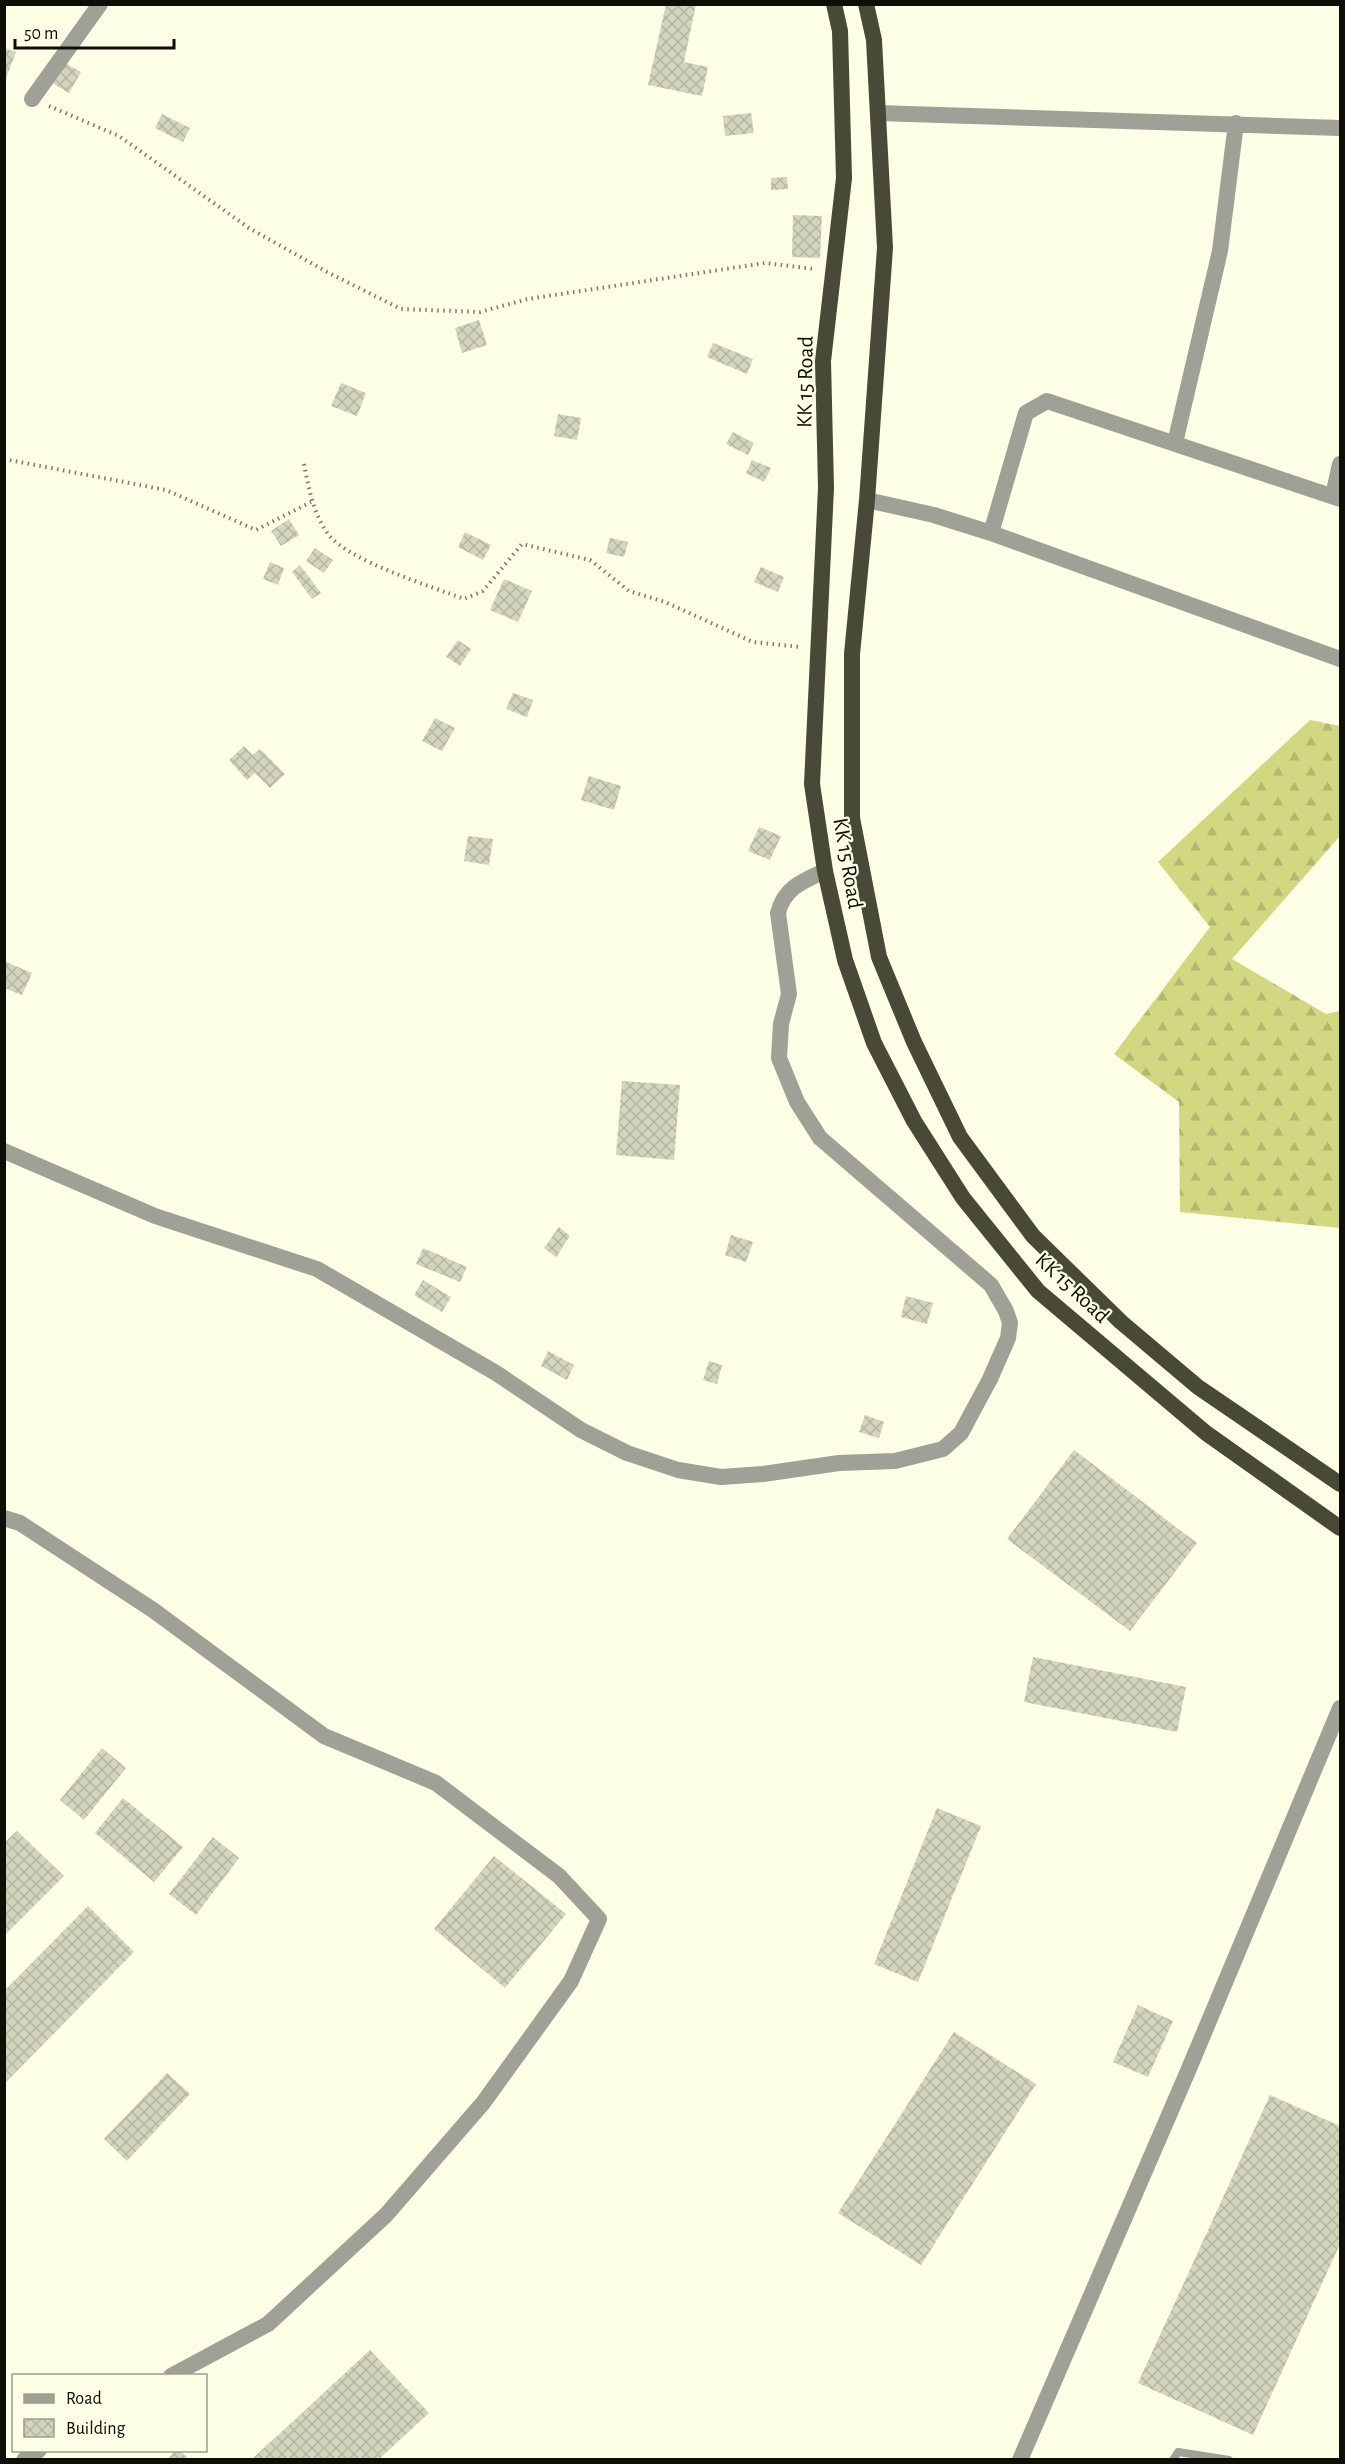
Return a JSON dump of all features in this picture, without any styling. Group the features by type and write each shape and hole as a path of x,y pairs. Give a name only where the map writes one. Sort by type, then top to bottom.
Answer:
{"highway":[{"name":"KK 15 Road","path":"834,4 840,31 844,178 823,361 826,488 812,784 825,871 845,960 874,1043 914,1121 963,1198 1038,1291 1206,1433 1341,1528"},
{"name":"KK 15 Road","path":"866,4 874,40 885,248 867,500 852,654 852,818 879,957 914,1042 960,1137 1033,1236 1121,1322 1198,1386 1341,1484"}],"street":[{"path":"32,99 100,4"},
{"path":"878,113 1341,128"},
{"path":"1175,443 1220,251 1236,123"},
{"path":"991,533 1026,413 1047,401 1337,497 1341,464"},
{"path":"867,500 933,515 991,533 1341,659"},
{"path":"4,1151 155,1216 317,1269 496,1373 581,1430 627,1453 678,1470 721,1477 763,1474 839,1463 895,1461 943,1449 961,1433 990,1379 1008,1338 1011,1323 991,1285 820,1138 793,1091 779,1058 781,1024 789,994 778,913 781,900 788,891 825,871"},
{"path":"4,1518 20,1523 153,1610 324,1736 436,1783 559,1876 598,1919 571,1981 483,2103 386,2214 268,2324 175,2374"},
{"path":"1020,2460 1341,1708"},
{"path":"24,2460 37,2452"}],"lane":[{"path":"1173,2460 1178,2452 1229,2460"}],"path":[{"path":"32,99 119,136 249,228 327,272 400,309 480,312 528,299 765,262 833,272"},
{"path":"4,459 166,490 256,530 311,502"},
{"path":"304,464 311,502 329,535 364,561 464,599 483,591 522,544 590,560 628,591 665,602 753,642 817,649"}],"green space":[{"path":"1310,720 1340,726 1340,836 1232,959 1326,1014 1340,1011 1340,1228 1180,1212 1179,1102 1114,1054 1210,927 1158,862"}],"building":[{"path":"666,4 696,4 684,62 708,67 702,96 648,85"},
{"path":"4,48 16,52 5,81 4,81"},
{"path":"61,61 81,72 69,93 49,81"},
{"path":"751,113 754,133 725,136 723,116"},
{"path":"162,114 190,128 183,142 155,128"},
{"path":"787,177 788,189 771,190 771,178"},
{"path":"793,215 822,216 820,258 792,257"},
{"path":"479,320 487,345 462,353 455,328"},
{"path":"713,343 753,359 747,374 707,357"},
{"path":"341,383 366,393 357,416 331,406"},
{"path":"558,414 581,418 577,440 554,436"},
{"path":"733,432 754,443 748,455 726,444"},
{"path":"752,460 771,468 764,482 746,473"},
{"path":"289,519 299,535 281,546 271,531"},
{"path":"465,532 491,545 483,560 458,547"},
{"path":"610,538 628,542 624,557 606,553"},
{"path":"315,548 333,560 324,573 306,561"},
{"path":"270,562 284,568 278,585 263,579"},
{"path":"300,565 321,593 312,599 292,572"},
{"path":"761,567 784,577 778,592 754,582"},
{"path":"504,579 532,591 518,622 490,610"},
{"path":"458,640 471,649 460,666 446,657"},
{"path":"513,693 533,700 527,717 506,709"},
{"path":"435,718 455,728 442,751 422,741"},
{"path":"244,746 253,755 260,749 285,774 270,788 255,773 247,780 229,760"},
{"path":"589,776 621,786 614,810 581,800"},
{"path":"759,827 781,836 770,860 748,851"},
{"path":"468,836 493,839 489,865 464,861"},
{"path":"4,961 32,973 22,995 4,988"},
{"path":"622,1081 680,1085 674,1160 616,1155"},
{"path":"559,1227 570,1236 556,1257 544,1248"},
{"path":"731,1235 753,1242 746,1262 725,1255"},
{"path":"423,1248 467,1267 460,1282 416,1264"},
{"path":"423,1280 451,1297 442,1312 414,1295"},
{"path":"906,1296 933,1303 927,1324 901,1317"},
{"path":"548,1351 574,1365 567,1380 541,1366"},
{"path":"709,1361 722,1365 717,1384 703,1380"},
{"path":"865,1415 884,1422 879,1438 859,1432"},
{"path":"1074,1450 1197,1543 1130,1631 1007,1539"},
{"path":"1033,1657 1186,1687 1177,1732 1024,1702"},
{"path":"102,1748 126,1768 84,1820 60,1800"},
{"path":"123,1798 183,1847 154,1882 95,1833"},
{"path":"937,1808 981,1826 918,1982 874,1964"},
{"path":"17,1831 64,1876 4,1936 4,1843"},
{"path":"213,1837 239,1858 196,1915 169,1894"},
{"path":"494,1856 566,1914 505,1988 434,1929"},
{"path":"88,1906 134,1952 4,2084 4,1991"},
{"path":"1138,2005 1173,2021 1148,2077 1113,2062"},
{"path":"954,2032 1036,2084 921,2265 838,2213"},
{"path":"167,2073 190,2094 127,2161 104,2139"},
{"path":"1270,2095 1340,2126 1340,2244 1253,2435 1138,2383"},
{"path":"370,2350 429,2413 378,2460 251,2460"},
{"path":"174,2452 182,2452 189,2460 167,2460"}]}
